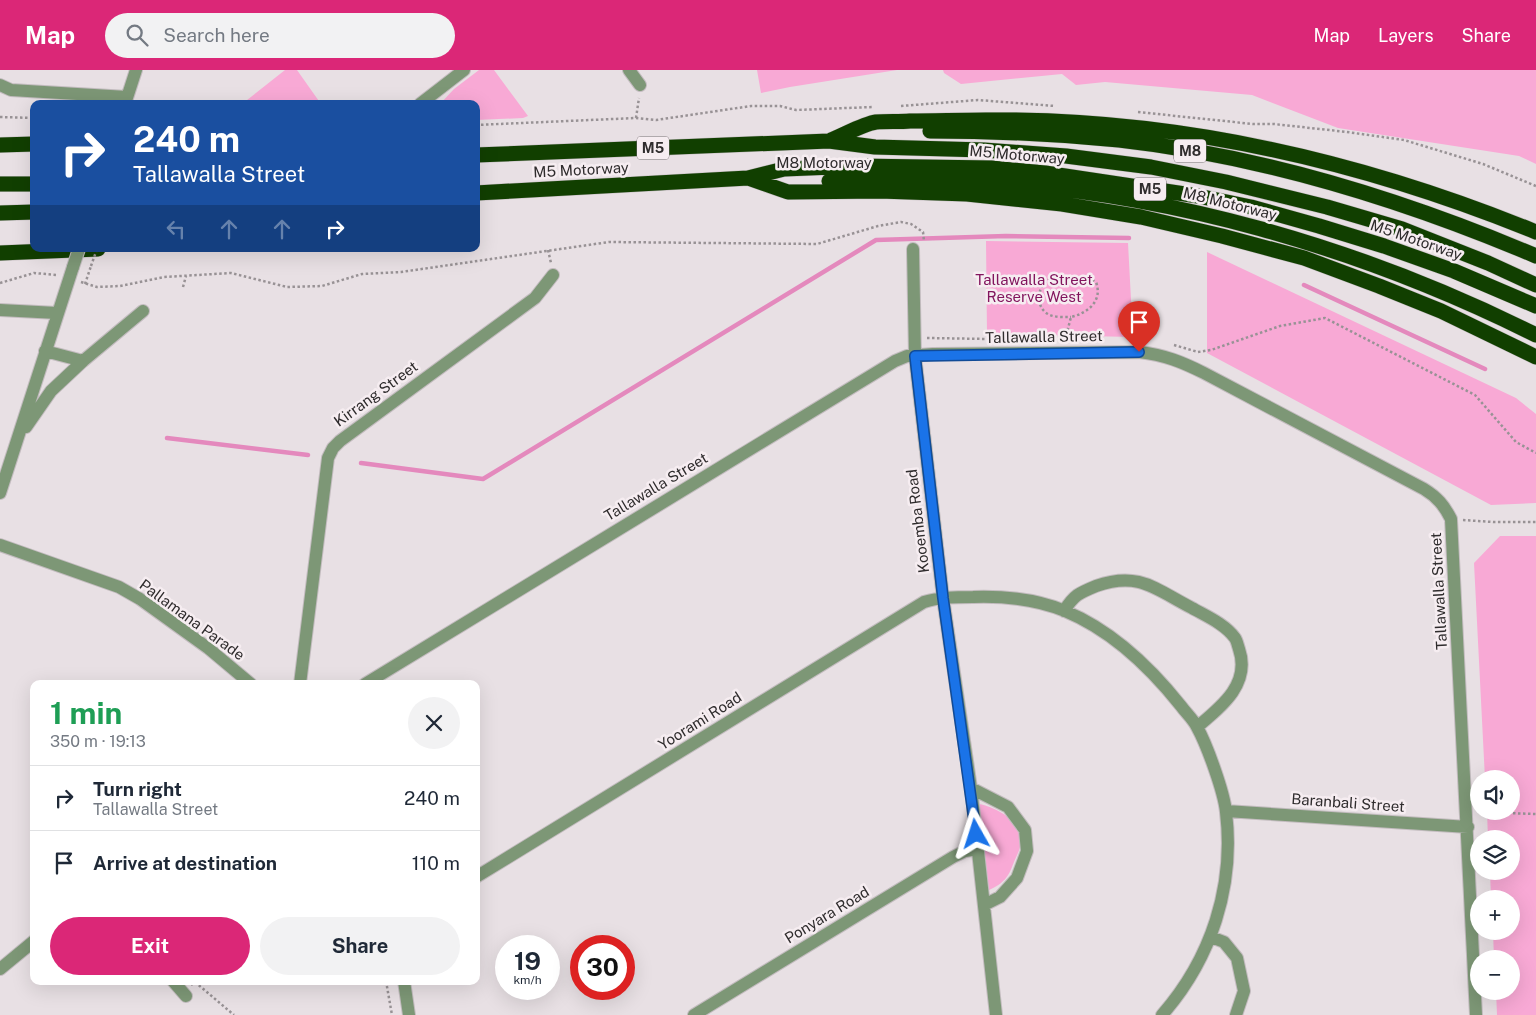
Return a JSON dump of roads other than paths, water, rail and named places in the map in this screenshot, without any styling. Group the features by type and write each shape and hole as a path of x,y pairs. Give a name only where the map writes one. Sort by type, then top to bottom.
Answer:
{"highway":[{"path":"829,140 874,122 1016,120 1072,122 1165,131 1288,153 1363,171 1433,193 1536,232"},
{"name":"M8 Motorway","path":"829,140 875,132 993,131 1111,140 1167,148 1258,165 1349,188 1417,210 1536,256"},
{"name":"M5 Motorway","path":"480,155 829,140 875,148 984,150 1066,156 1151,167 1226,182 1326,207 1402,229 1488,263 1536,285"},
{"path":"0,145 30,144"},
{"name":"M5 Motorway","path":"480,193 748,178 784,168 858,166 972,168 1045,173 1178,193 1251,208 1319,226 1384,246 1454,271 1536,306"},
{"path":"748,178 788,192 862,191 967,194 1062,204 1141,217 1304,258 1441,311 1536,357"},
{"name":"M8 Motorway","path":"748,178 787,182 861,180 968,181 1078,192 1144,202 1209,216 1298,240 1378,267 1449,295 1536,335"},
{"path":"0,184 30,184"},
{"path":"0,213 30,212"},
{"path":"0,253 30,252"}],"street":[{"path":"1,87 11,90 126,100 136,70"},
{"path":"425,100 464,70"},
{"path":"629,70 640,85"},
{"name":"Kooemba Road","path":"913,249 915,356 943,598 971,788 996,1015"},
{"path":"0,493 78,252"},
{"name":"Kirrang Street","path":"300,680 328,458 333,448 340,440 535,298 554,275"},
{"path":"0,310 57,313"},
{"path":"17,438 51,391 142,310"},
{"path":"45,351 83,361"},
{"name":"Tallawalla Street","path":"372,680 895,361 907,356 1139,352 1160,354 1196,369 1424,489 1436,497 1445,507 1451,520 1476,1015"},
{"name":"Pallamana Parade","path":"0,544 119,587 140,599 208,648 246,680"},
{"path":"1064,611 1072,598 1085,590 1108,582 1125,579 1144,582 1218,622 1236,639 1242,659 1240,677 1234,692 1221,706 1197,726"},
{"name":"Yoorami Road","path":"480,875 924,602 943,598 998,596 1031,602 1064,611 1090,623 1125,647 1173,696 1197,726 1213,765 1226,811 1226,869 1221,905 1212,937 1200,962 1175,1000 1162,1015"},
{"path":"971,788 1008,806 1026,830 1027,851 1017,878 1000,897 984,905"},
{"name":"Baranbali Street","path":"1226,811 1468,827"},
{"name":"Ponyara Road","path":"694,1015 953,857 965,851 978,850"},
{"path":"1212,937 1224,942 1237,958 1244,991 1236,1015"},
{"path":"0,969 30,944"},
{"path":"177,985 185,994"},
{"path":"405,985 409,1015"}],"waterway":[{"path":"361,463 483,479 876,240 1006,236 1129,238"},
{"path":"1304,285 1485,369"},
{"path":"167,438 308,455"}],"park label":[{"name":"Tallawalla Street Reserve West","path":"1034,288"}]}
